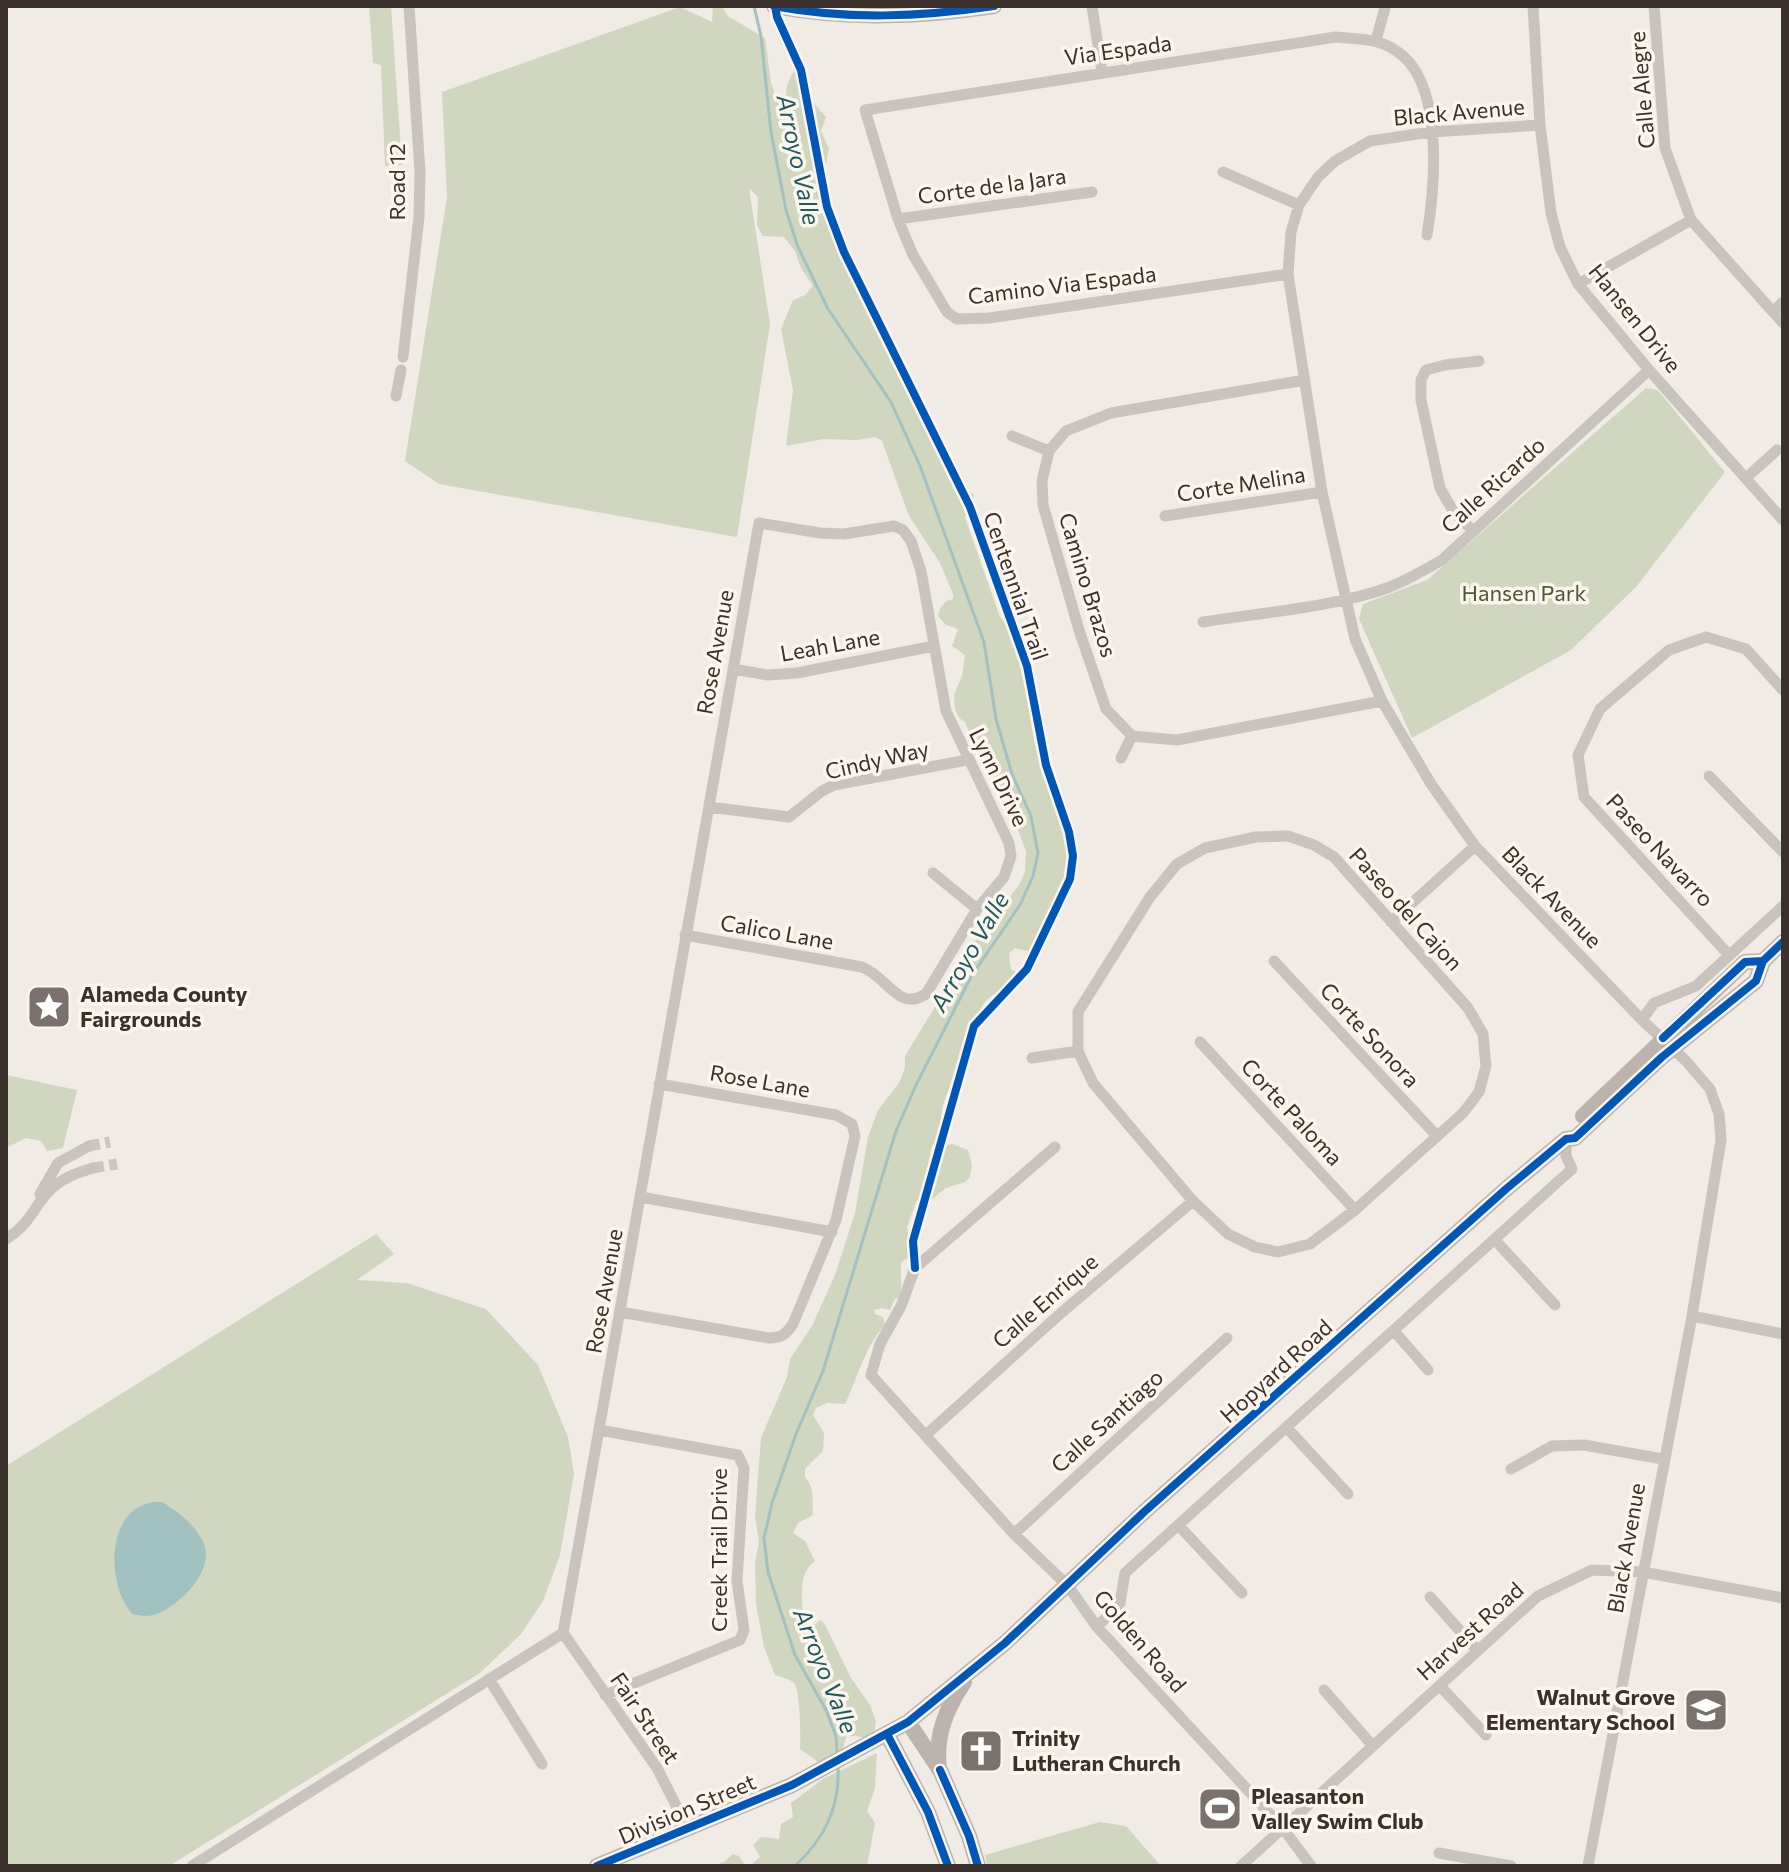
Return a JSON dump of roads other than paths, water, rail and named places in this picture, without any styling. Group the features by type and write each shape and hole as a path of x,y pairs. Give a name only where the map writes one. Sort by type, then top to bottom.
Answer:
{"main road":[{"path":"778,7 814,13 879,17 994,6"},
{"name":"Hopyard Road","path":"792,1785 908,1722 971,1672 1068,1586 1144,1512 1506,1189 1566,1139 1575,1138 1668,1043 1756,981 1763,961 1783,942"},
{"path":"940,1770 938,1737 944,1718 971,1672"},
{"path":"908,1722 940,1770 969,1836 978,1866"},
{"path":"887,1734 928,1812 948,1866"},
{"name":"Division Street","path":"597,1866 792,1785"}],"street":[{"name":"Road 12","path":"396,396 419,217 420,184 409,6"},
{"path":"1092,6 1102,72"},
{"name":"Hansen Drive","path":"1533,6 1540,125 1551,213 1560,247 1578,284 1649,370 1783,520"},
{"name":"Calle Alegre","path":"1654,6 1665,148 1691,220 1783,323"},
{"path":"1376,40 1385,8"},
{"name":"Via Espada","path":"898,219 865,110 1336,37 1376,40 1407,58 1417,73 1427,95 1431,132 1433,181 1427,235"},
{"name":"Black Avenue","path":"1540,125 1431,132 1370,141 1335,161 1318,177 1299,205 1291,232 1288,274 1322,492 1345,599 1355,639 1382,701 1431,784 1475,846 1710,1089 1719,1114 1722,1132 1692,1316 1588,1866"},
{"path":"1223,172 1299,205"},
{"name":"Corte de la Jara","path":"898,219 1092,192"},
{"name":"Camino Via Espada","path":"898,219 913,255 947,312 957,319 989,318 1288,274"},
{"path":"1578,284 1691,220"},
{"path":"1773,312 1783,302"},
{"path":"1473,531 1453,511 1440,488 1421,400 1421,380 1426,370 1479,361"},
{"name":"Calle Ricardo","path":"1203,622 1345,599 1386,589 1419,574 1442,560 1649,370"},
{"path":"1012,436 1049,451 1066,431 1111,413 1305,380"},
{"path":"1746,478 1777,450"},
{"name":"Camino Brazos","path":"1049,451 1042,481 1043,505 1079,630 1106,709 1132,736"},
{"name":"Corte Melina","path":"1165,516 1322,492"},
{"name":"Rose Avenue","path":"563,1633 759,523 820,533 844,534 894,526 903,530"},
{"name":"Lynn Drive","path":"862,967 881,977 897,995 906,1000 918,999 926,994 977,909 1004,877 1011,856 1009,843 967,760 942,697 921,571 911,541 903,530"},
{"name":"Paseo Navarro","path":"1729,955 1584,797 1578,755 1600,709 1669,650 1706,637 1746,649 1783,690"},
{"name":"Leah Lane","path":"733,669 768,675 797,673 934,646"},
{"path":"1121,758 1132,736 1177,740 1382,701"},
{"name":"Cindy Way","path":"709,807 789,817 834,785 967,760"},
{"path":"1709,776 1783,852"},
{"name":"Paseo del Cajon","path":"1288,836 1314,845 1334,857 1391,922 1468,1008 1483,1034 1486,1066 1479,1092 1463,1113 1355,1210 1310,1244 1278,1252 1255,1247 1228,1234 1193,1201 1093,1083 1078,1051 1078,1012 1150,897 1177,864 1205,848 1256,837 1288,836"},
{"path":"1391,922 1475,846"},
{"path":"933,873 977,909"},
{"path":"1642,1020 1654,1003 1696,986 1783,906"},
{"name":"Calico Lane","path":"685,935 862,967"},
{"name":"Corte Sonora","path":"1274,961 1436,1135"},
{"name":"Corte Paloma","path":"1200,1042 1355,1210"},
{"path":"1032,1058 1078,1051"},
{"name":"Rose Lane","path":"659,1084 836,1115 852,1124 855,1136 848,1177 832,1232"},
{"path":"1097,1627 1120,1603 1125,1573 1572,1169 1566,1156 1566,1139"},
{"path":"32,1217 38,1196 58,1163 89,1146"},
{"name":"Golden Road","path":"1055,1147 915,1268 901,1306 880,1344 871,1375 1014,1534 1068,1586 1097,1627 1282,1827 1311,1866"},
{"path":"6,1239 32,1217 49,1191 71,1174 93,1168"},
{"path":"620,1312 779,1338 793,1324 832,1232 641,1197"},
{"name":"Calle Enrique","path":"927,1434 1061,1313 1193,1201"},
{"path":"1495,1240 1555,1305"},
{"path":"1692,1316 1783,1334"},
{"path":"1394,1331 1428,1370"},
{"name":"Calle Santiago","path":"1014,1534 1227,1338"},
{"path":"1287,1428 1348,1494"},
{"name":"Creek Trail Drive","path":"599,1430 738,1455 744,1468 737,1581 744,1630 740,1640 605,1695"},
{"path":"1511,1469 1552,1446 1584,1445 1663,1459"},
{"path":"1178,1525 1242,1593"},
{"name":"Harvest Road","path":"1241,1866 1538,1596 1592,1570 1643,1572 1783,1598"},
{"path":"1430,1597 1477,1650"},
{"path":"192,1866 563,1633"},
{"name":"Fair Street","path":"563,1633 657,1768 688,1829"},
{"path":"489,1679 542,1764"},
{"path":"1440,1686 1486,1735"},
{"path":"1324,1690 1372,1745"},
{"path":"1439,1853 1511,1866"}],"water":[{"path":"162,1502 198,1533 205,1547 204,1568 184,1596 166,1610 151,1616 132,1614 117,1583 114,1564 116,1545 121,1528 130,1514 143,1505"}],"waterway":[{"name":"Arroyo Valle","path":"754,6 761,36 771,132 786,210 798,247 828,309 891,402 920,466 984,642 996,719 1012,774 1031,816 1038,853 1033,876 1020,905 972,975 896,1131 823,1371 796,1434 772,1503 764,1538 768,1572 795,1655 826,1710 836,1736 837,1752"},
{"name":"Arroyo Valle","path":"795,1866 814,1845 828,1822 836,1796 838,1767"}],"tunnel":[{"path":"89,1146 110,1142"},
{"path":"93,1168 117,1164"}],"place":[{"name":"Alameda County Fairgrounds","path":"49,1007"},
{"name":"Walnut Grove Elementary School","path":"1706,1710"},
{"name":"Trinity Lutheran Church","path":"981,1751"},
{"name":"Pleasanton Valley Swim Club","path":"1220,1809"}],"park label":[{"name":"Hansen Park","path":"1524,593"}]}
